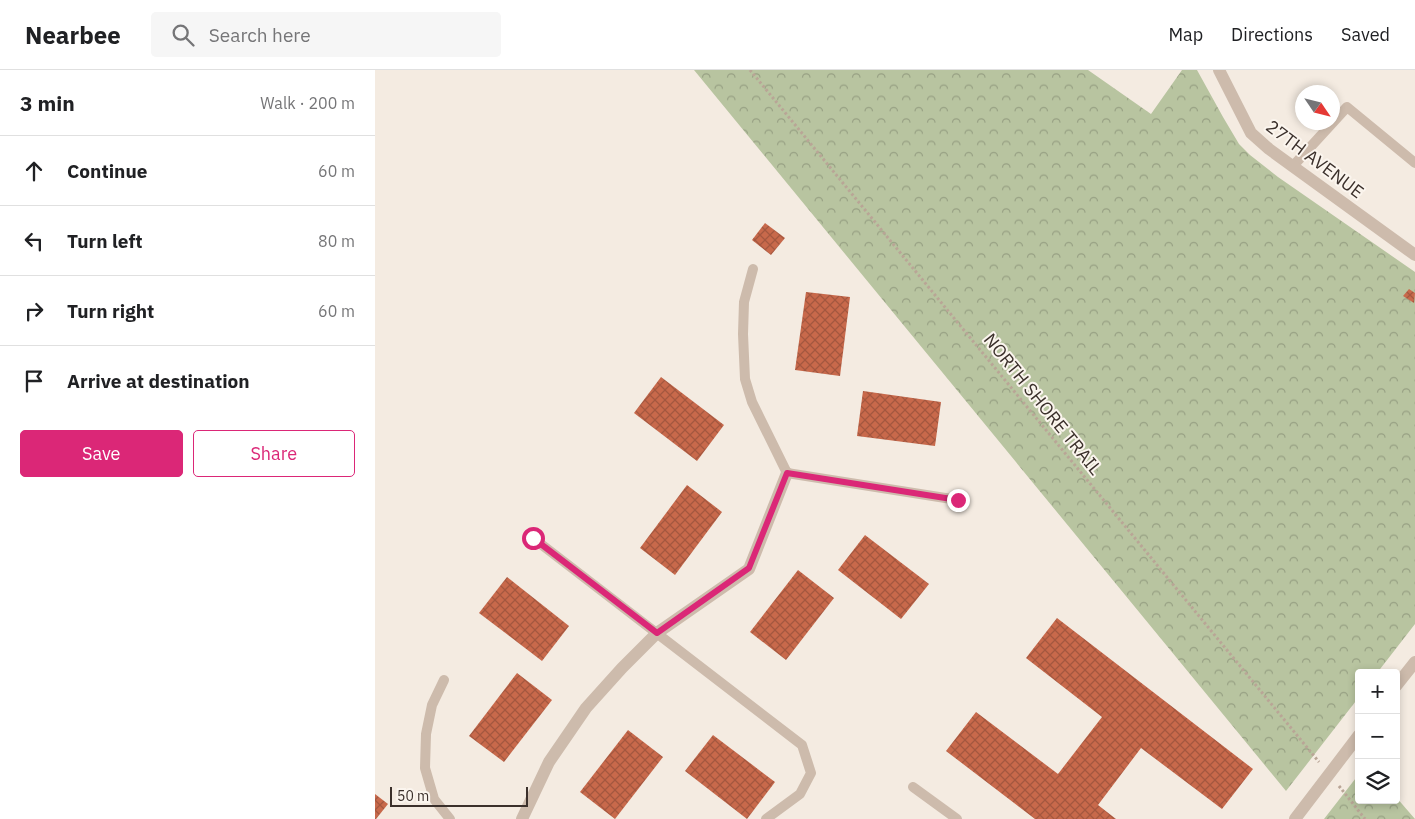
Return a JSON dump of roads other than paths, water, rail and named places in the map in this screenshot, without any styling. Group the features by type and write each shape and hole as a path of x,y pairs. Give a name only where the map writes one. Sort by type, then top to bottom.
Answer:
{"street":[{"name":"27TH AVENUE","path":"1219,70 1251,133 1415,255"},
{"path":"522,819 549,762 587,708 622,668 657,633 749,568 787,473"},
{"path":"1400,681 1415,662"},
{"path":"1295,819 1355,740"}],"lane":[{"path":"1293,166 1347,107 1415,162"},
{"path":"753,268 744,302 745,379 752,402 787,473 958,500"},
{"path":"533,538 802,745 811,773 800,794 766,819"},
{"path":"444,680 432,704 425,734 425,768 435,798 450,819"},
{"path":"913,787 957,819"}]}
